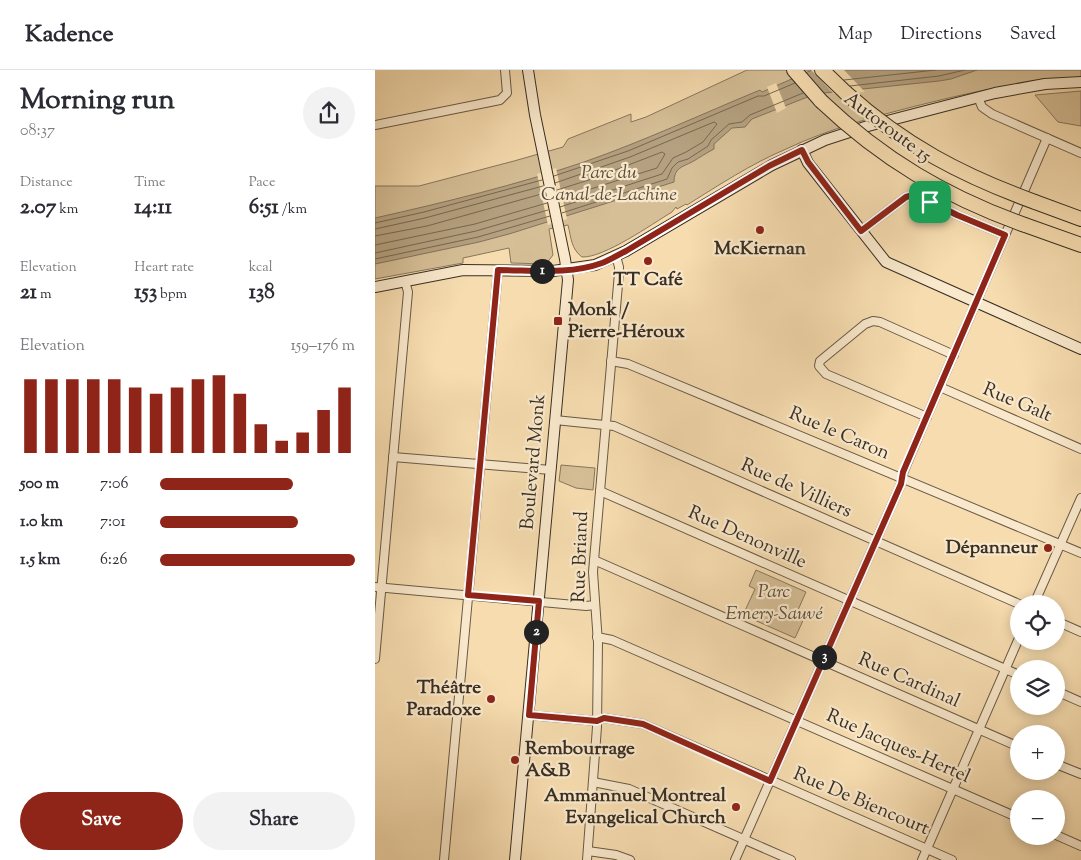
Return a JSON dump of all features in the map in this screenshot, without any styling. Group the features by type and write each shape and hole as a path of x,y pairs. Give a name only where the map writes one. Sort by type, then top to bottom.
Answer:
{"highway":[{"name":"Autoroute 15","path":"793,70 804,83 856,132 899,164 960,199 1081,245"},
{"path":"822,70 846,93"},
{"path":"828,70 846,93"},
{"name":"Autoroute 15","path":"846,93 885,126 933,157 972,178 1081,219"}],"main road":[{"name":"Boulevard Monk","path":"515,860 567,293 566,269 559,227 534,109 528,70"},
{"path":"375,286 463,270 553,271 595,265 616,256 765,169 802,150 836,136 978,97 1030,86 1081,82"},
{"path":"802,150 808,162 886,262 1081,348"}],"street":[{"path":"375,125 500,100 507,93 505,70"},
{"path":"978,97 982,107 989,113 1081,153"},
{"path":"735,860 875,542 1047,138"},
{"path":"861,231 906,197 913,195 1005,235"},
{"name":"Rue Briand","path":"587,860 597,721 597,637 593,584 594,560 619,267 616,256"},
{"path":"444,860 498,270"},
{"path":"375,660 378,587 393,457 408,292 405,280"},
{"path":"927,417 826,374 819,366 820,361 865,324 873,321 880,322 954,355"},
{"name":"Rue le Caron","path":"611,361 628,364 1081,553"},
{"name":"Rue Galt","path":"940,388 1081,449"},
{"name":"Rue de Villiers","path":"555,420 615,426 1010,600"},
{"path":"393,457 551,470"},
{"name":"Rue Denonville","path":"600,491 1010,671"},
{"path":"1038,595 1081,498"},
{"name":"Rue Cardinal","path":"594,560 1010,743"},
{"path":"378,587 586,606 595,605"},
{"path":"1065,625 1081,632"},
{"name":"Rue Jacques-Hertel","path":"597,637 612,640 1010,814"},
{"path":"922,860 1014,650"},
{"path":"1065,695 1081,702"},
{"name":"Rue De Biencourt","path":"529,715 597,721 604,718 643,724 952,860"},
{"path":"1065,768 1081,774"},
{"path":"593,782 629,789 791,860"},
{"path":"1065,839 1081,846"},
{"path":"588,850 616,855 630,860"}],"green space":[{"name":"Parc du Canal-de-Lachine","path":"747,70 1081,70 1081,78 1021,84 963,95 871,118 820,135 760,161 687,205 677,209 676,207 672,212 628,239 591,256 582,257 578,254 572,242 568,225 549,229 553,255 546,264 511,263 509,248 463,258 463,263 375,279 375,186 419,186 563,147 568,139 631,114 631,122 646,117"},
{"path":"1081,91 1081,126 1058,122 1035,95"},
{"path":"561,465 595,468 593,490 576,488 559,481"},
{"name":"Parc Emery-Sauvé","path":"756,570 806,592 798,610 806,614 795,638 743,615 755,589 749,586"}],"water":[{"path":"812,70 977,70 939,81 815,94 752,119 745,127 732,128 714,144 714,149 679,169 675,174 674,182 509,234 375,264 375,218 481,193 584,162 760,90 762,92"}],"pier":[{"path":"811,70 844,70 865,92 834,94"},
{"path":"776,83 786,108 777,113 767,87"},
{"path":"556,168 567,219 548,225 537,174"}],"place":[{"name":"McKiernan","path":"760,230"},
{"name":"TT Café","path":"648,261"},
{"name":"Monk / Pierre-Héroux","path":"558,321"},
{"name":"Dépanneur","path":"1048,548"},
{"name":"Théâtre Paradoxe","path":"491,699"},
{"name":"Rembourrage A&B","path":"515,760"},
{"name":"Ammannuel Montreal Evangelical Church","path":"736,807"}],"route":[{"path":"802,150 808,162 861,231 908,196 916,195 930,202 1005,235 903,472 901,484 770,781 636,722 604,718 597,721 529,715 539,601 468,595 498,270 553,271 603,263 769,166 802,150"}]}
